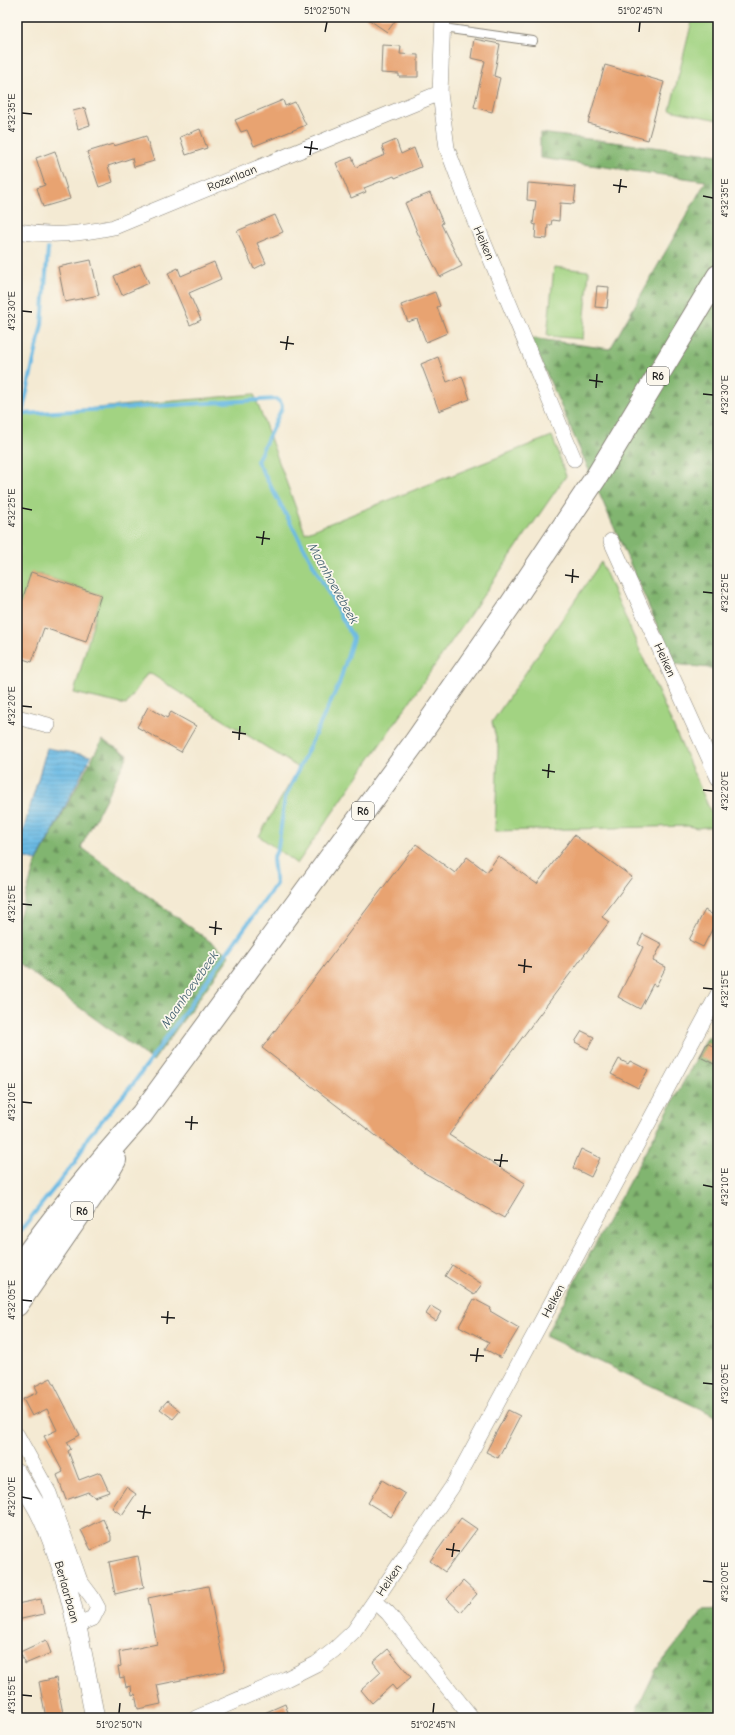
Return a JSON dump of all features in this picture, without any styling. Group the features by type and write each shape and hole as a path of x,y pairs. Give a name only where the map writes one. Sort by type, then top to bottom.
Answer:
{"main road":[{"name":"R6","path":"17,1268 35,1242 96,1165 142,1114 463,674 597,476 718,276"},
{"name":"R6","path":"17,1305 106,1176 142,1114"}],"street":[{"name":"Heiken","path":"443,22 440,93 447,148 469,207 574,459"},
{"name":"Rozenlaan","path":"17,232 38,235 82,234 114,227 440,93"},
{"name":"Heiken","path":"611,541 718,778"},
{"path":"17,716 48,724"},
{"name":"Heiken","path":"196,1718 286,1679 316,1664 334,1650 354,1631 452,1487 718,994"},
{"path":"17,1435 48,1493 80,1581 98,1608 93,1618 76,1625"},
{"name":"Berlaarbaan","path":"17,1474 39,1512 55,1550 68,1590 95,1718"},
{"name":"Heiken","path":"375,1601 388,1612 472,1718"}],"lane":[{"path":"443,22 533,41"}],"green space":[{"path":"693,17 718,17 718,120 670,110"},
{"path":"540,133 718,155 718,669 674,664 531,338 610,349 706,181 540,158"},
{"path":"554,267 589,271 583,339 547,336"},
{"path":"254,394 305,533 552,436 566,476 297,864 259,836 299,768 148,672 126,705 74,693 101,595 32,572 21,604 17,602 17,415"},
{"path":"601,562 717,826 697,828 688,826 495,831 498,746 492,722"},
{"path":"102,740 128,755 81,847 230,956 153,1061 17,962 17,924 35,865"},
{"path":"708,1037 718,1042 718,1417 545,1336"},
{"path":"718,1609 718,1718 633,1718 655,1671 703,1610"}],"water":[{"path":"47,748 91,756 37,861 17,856 17,852"}],"building":[{"path":"365,17 398,17 387,32"},
{"path":"474,39 500,44 494,76 500,78 492,112 474,107 485,61 471,58"},
{"path":"382,45 401,46 400,54 418,55 418,77 399,77 399,74 381,73"},
{"path":"605,65 664,82 648,140 588,123"},
{"path":"283,100 285,106 295,102 306,125 254,146 247,130 241,132 235,120"},
{"path":"85,108 90,125 78,129 73,111"},
{"path":"200,129 207,148 186,155 180,137"},
{"path":"146,136 154,161 134,167 132,158 108,166 113,182 99,187 87,152 113,144 114,146"},
{"path":"396,140 401,154 414,148 421,167 395,178 394,176 364,188 366,192 351,198 336,163 352,157 356,167 385,155 382,146"},
{"path":"55,151 70,199 43,207 37,188 45,185 36,158"},
{"path":"528,183 576,187 574,204 560,203 559,221 552,220 551,225 548,225 547,239 535,238 536,225 533,224 536,201 527,200"},
{"path":"430,193 443,223 441,224 462,266 440,277 418,234 405,203"},
{"path":"275,215 283,232 257,243 266,263 254,269 237,231"},
{"path":"91,260 99,295 65,302 58,267"},
{"path":"214,262 221,279 189,293 201,320 190,325 168,273 178,268 181,276"},
{"path":"140,264 149,283 122,295 114,276"},
{"path":"597,286 609,287 607,308 595,307"},
{"path":"435,292 440,306 437,307 447,333 426,342 417,319 408,322 401,305"},
{"path":"438,357 447,382 462,376 470,399 439,411 421,364"},
{"path":"31,572 101,595 86,642 44,628 32,662 17,657 17,602 21,604"},
{"path":"148,707 167,718 171,712 196,726 181,752 137,727"},
{"path":"574,835 632,877 602,917 609,922 449,1135 525,1183 504,1218 423,1172 262,1048 416,844 455,873 467,857 487,872 498,856 537,884"},
{"path":"705,910 718,918 703,947 689,940"},
{"path":"643,934 662,944 653,961 666,967 656,986 653,984 640,1009 618,997 643,947 638,944"},
{"path":"582,1031 594,1037 588,1049 575,1042"},
{"path":"707,1043 718,1049 718,1066 700,1057"},
{"path":"619,1059 628,1064 630,1061 648,1070 638,1088 611,1074"},
{"path":"581,1149 600,1158 591,1177 573,1168"},
{"path":"452,1265 482,1284 474,1295 445,1276"},
{"path":"474,1299 491,1308 490,1311 519,1328 501,1358 485,1349 489,1342 459,1326"},
{"path":"431,1306 441,1312 436,1321 426,1314"},
{"path":"51,1378 80,1435 67,1442 71,1449 68,1451 79,1480 100,1472 109,1492 95,1497 88,1492 66,1500 57,1475 63,1472 44,1436 57,1430 47,1409 32,1416 23,1399 38,1392 35,1386"},
{"path":"167,1401 180,1411 173,1419 160,1409"},
{"path":"508,1410 520,1416 498,1458 486,1452"},
{"path":"382,1480 405,1494 391,1517 368,1503"},
{"path":"126,1487 136,1494 122,1515 112,1508"},
{"path":"461,1518 477,1529 445,1572 430,1561"},
{"path":"103,1519 111,1536 111,1541 91,1550 81,1530"},
{"path":"138,1556 144,1587 115,1594 109,1562"},
{"path":"463,1581 477,1594 461,1612 447,1599"},
{"path":"208,1586 225,1671 157,1685 161,1704 138,1709 135,1694 132,1695 131,1686 126,1687 124,1677 120,1678 118,1667 121,1666 119,1652 157,1644 148,1598"},
{"path":"41,1599 44,1614 17,1620 17,1604"},
{"path":"46,1640 51,1653 25,1664 20,1652"},
{"path":"388,1649 411,1677 396,1690 392,1685 372,1703 361,1690 381,1672 373,1662"},
{"path":"56,1678 64,1718 46,1718 39,1682"},
{"path":"285,1704 290,1718 253,1718"}],"waterway":[{"name":"Maanhoevebeek","path":"17,1235 75,1162 88,1137 133,1084 276,884 273,859 278,848 285,798 339,684 353,638 257,461 282,408 282,405 276,399 22,414 42,324 48,249"}]}
